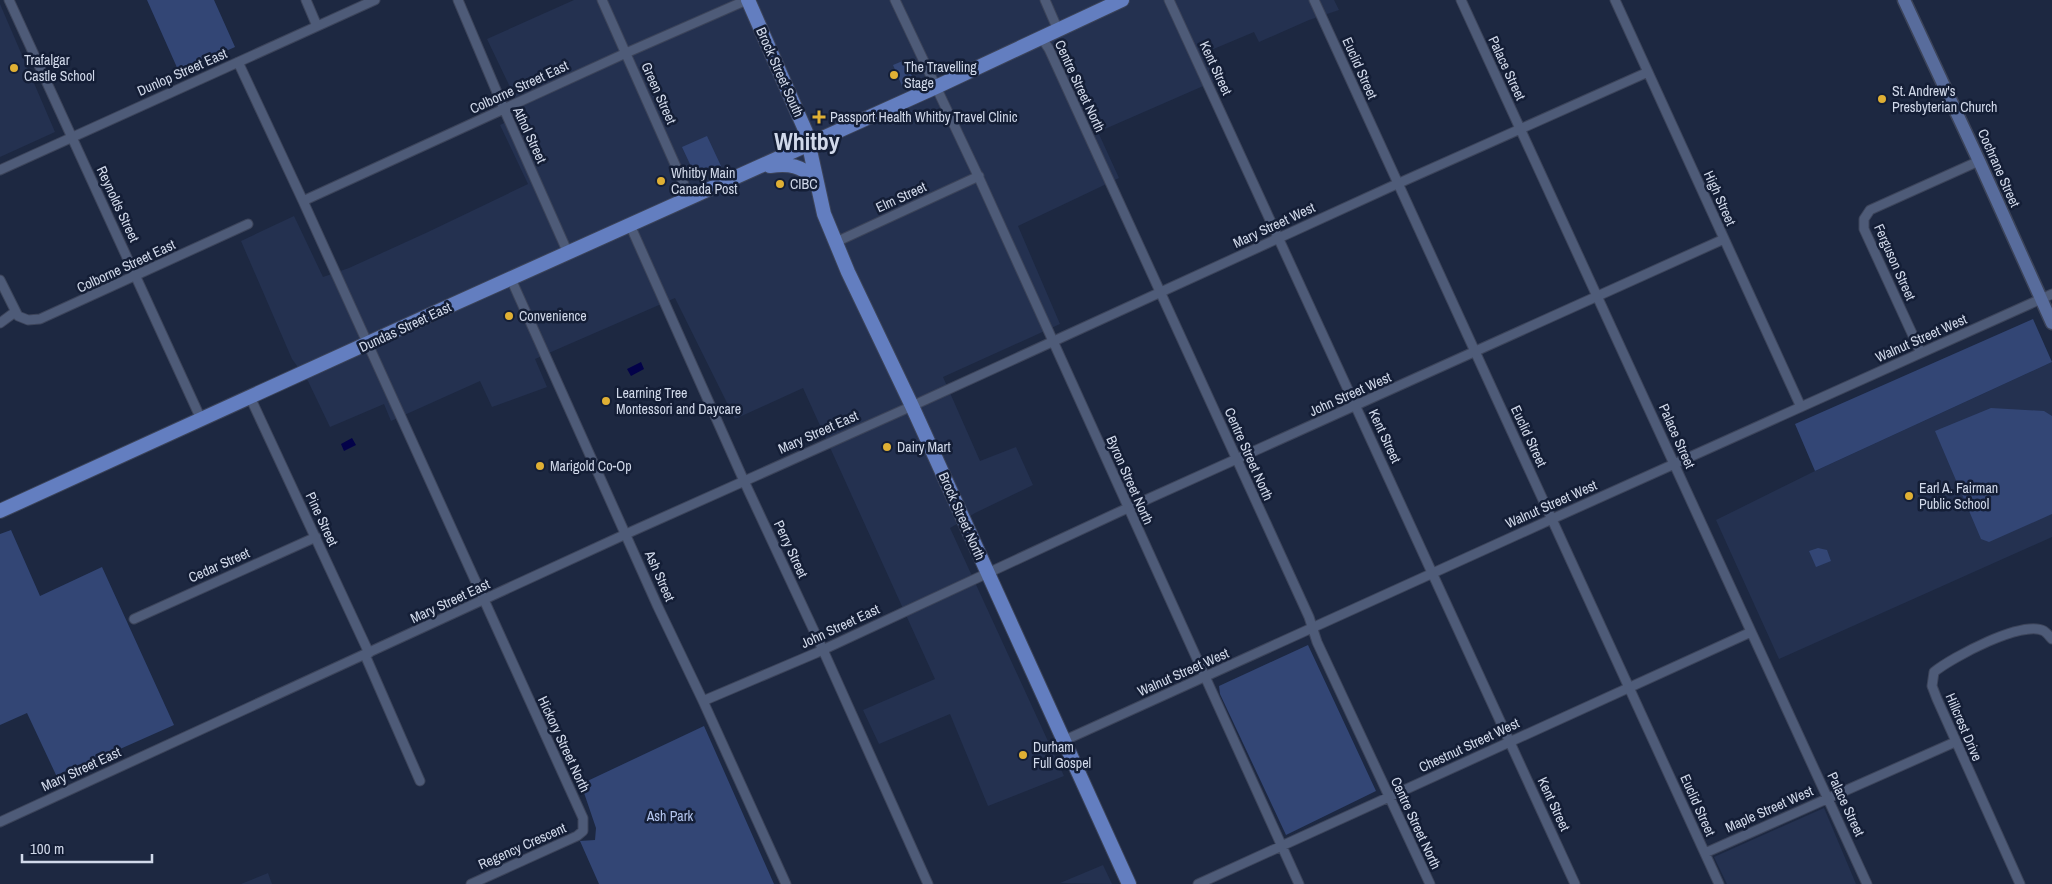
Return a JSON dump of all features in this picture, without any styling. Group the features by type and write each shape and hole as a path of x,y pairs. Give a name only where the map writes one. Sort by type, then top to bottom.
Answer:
{"main road":[{"name":"Brock Street South","path":"748,0 778,65 810,144"},
{"name":"Dundas Street East","path":"0,512 568,252 936,87 1122,0"},
{"name":"Cochrane Street","path":"1904,0 1979,161 2046,297 2052,323"},
{"name":"Brock Street North","path":"810,144 815,179 824,214 857,291 912,406 1129,884"},
{"path":"758,167 783,164 796,166 804,169 815,179"}],"street":[{"name":"Reynolds Street","path":"9,0 202,419"},
{"path":"306,0 318,26"},
{"name":"Dunlop Street East","path":"0,170 375,0"},
{"name":"Athol Street","path":"458,0 568,252"},
{"name":"Green Street","path":"602,0 690,198"},
{"name":"Colborne Street East","path":"303,201 626,53 748,0"},
{"name":"Byron Street North","path":"895,0 978,176 1299,884"},
{"path":"1045,0 1058,30"},
{"name":"Kent Street","path":"1169,0 1575,884"},
{"name":"Euclid Street","path":"1314,0 1719,884"},
{"name":"Palace Street","path":"1461,0 1867,884"},
{"name":"High Street","path":"1614,0 1800,407"},
{"name":"Centre Street North","path":"1041,37 1049,49 1430,884"},
{"name":"Hickory Street North","path":"238,62 583,818 583,831"},
{"name":"Mary Street West","path":"912,406 1648,72"},
{"name":"Ferguson Street","path":"1921,353 1864,229 1864,219 1870,210 1979,161"},
{"name":"Elm Street","path":"836,242 978,176"},
{"name":"Colborne Street East","path":"15,312 18,316 28,320 40,319 248,224"},
{"name":"Perry Street","path":"630,225 744,481 823,650 928,884"},
{"name":"John Street West","path":"987,573 1724,239"},
{"name":"Ash Street","path":"510,279 786,884"},
{"path":"0,280 15,312 0,323"},
{"name":"Walnut Street West","path":"1063,741 1433,574 1552,518 2046,297"},
{"name":"Pine Street","path":"250,397 316,537 420,781"},
{"name":"Mary Street East","path":"0,822 626,534 912,406"},
{"name":"Cedar Street","path":"134,619 316,537"},
{"name":"John Street East","path":"704,701 823,650 987,573"},
{"name":"Hillcrest Drive","path":"2020,884 1955,742 1932,686 1934,672 1947,662 1986,643 2025,629 2043,630 2052,639"},
{"name":"Chestnut Street West","path":"1198,884 1751,632"},
{"name":"Maple Street West","path":"1705,853 1955,742"},
{"name":"Regency Crescent","path":"472,884 577,836 583,831"}],"shaded area":[{"path":"574,0 1334,0 1339,10 1309,20 1259,42 1254,32 1204,53 1217,80 1098,132 1119,178 1018,226 1060,324 943,377 980,461 1016,447 1033,485 975,513 950,528 1064,776 988,806 950,714 879,744 863,710 935,679 803,388 735,419 675,298 535,359 547,387 492,407 480,381 391,421 384,404 330,427 308,381 292,359 241,241 294,216 323,277 349,268 528,184 500,125 523,114 487,39"},
{"name":"Trafalgar Castle School","path":"0,4 55,132 0,157"},
{"path":"641,362 644,369 631,376 627,369"},
{"name":"Earl A. Fairman Public School","path":"2052,362 2052,537 1779,659 1716,520 1815,471"},
{"path":"352,438 356,445 344,451 341,444"},
{"path":"1824,808 1856,884 1727,884 1714,857"},
{"path":"1103,865 1112,884 1060,883"},
{"path":"268,873 272,884 241,884"}],"green space":[{"path":"147,0 214,0 235,47 179,72"},
{"path":"905,60 914,81 902,86 893,65"},
{"path":"707,136 721,166 696,177 682,147"},
{"path":"2033,319 2052,362 1815,471 1795,424"},
{"path":"1991,408 2044,411 2052,416 2052,514 1989,542 1981,539 1935,431"},
{"path":"11,530 40,596 102,567 174,725 57,777 27,713 0,725 0,534"},
{"path":"1818,548 1827,550 1831,561 1816,567 1809,551"},
{"path":"1308,645 1376,791 1286,835 1220,694 1219,686"},
{"name":"Ash Park","path":"704,726 774,884 599,884 580,841 595,840 596,828 581,784"}],"place":[{"name":"Trafalgar Castle School","path":"14,68"},
{"name":"The Travelling Stage","path":"894,75"},
{"name":"St. Andrew's Presbyterian Church","path":"1882,99"},
{"name":"Passport Health Whitby Travel Clinic","path":"819,117"},
{"name":"Whitby Main Canada Post","path":"661,181"},
{"name":"CIBC","path":"780,184"},
{"name":"Convenience","path":"509,316"},
{"name":"Learning Tree Montessori and Daycare","path":"606,401"},
{"name":"Dairy Mart","path":"887,447"},
{"name":"Marigold Co-Op","path":"540,466"},
{"name":"Earl A. Fairman Public School","path":"1909,496"},
{"name":"Durham Full Gospel","path":"1023,755"}],"district":[{"name":"Whitby","path":"807,142"}]}
